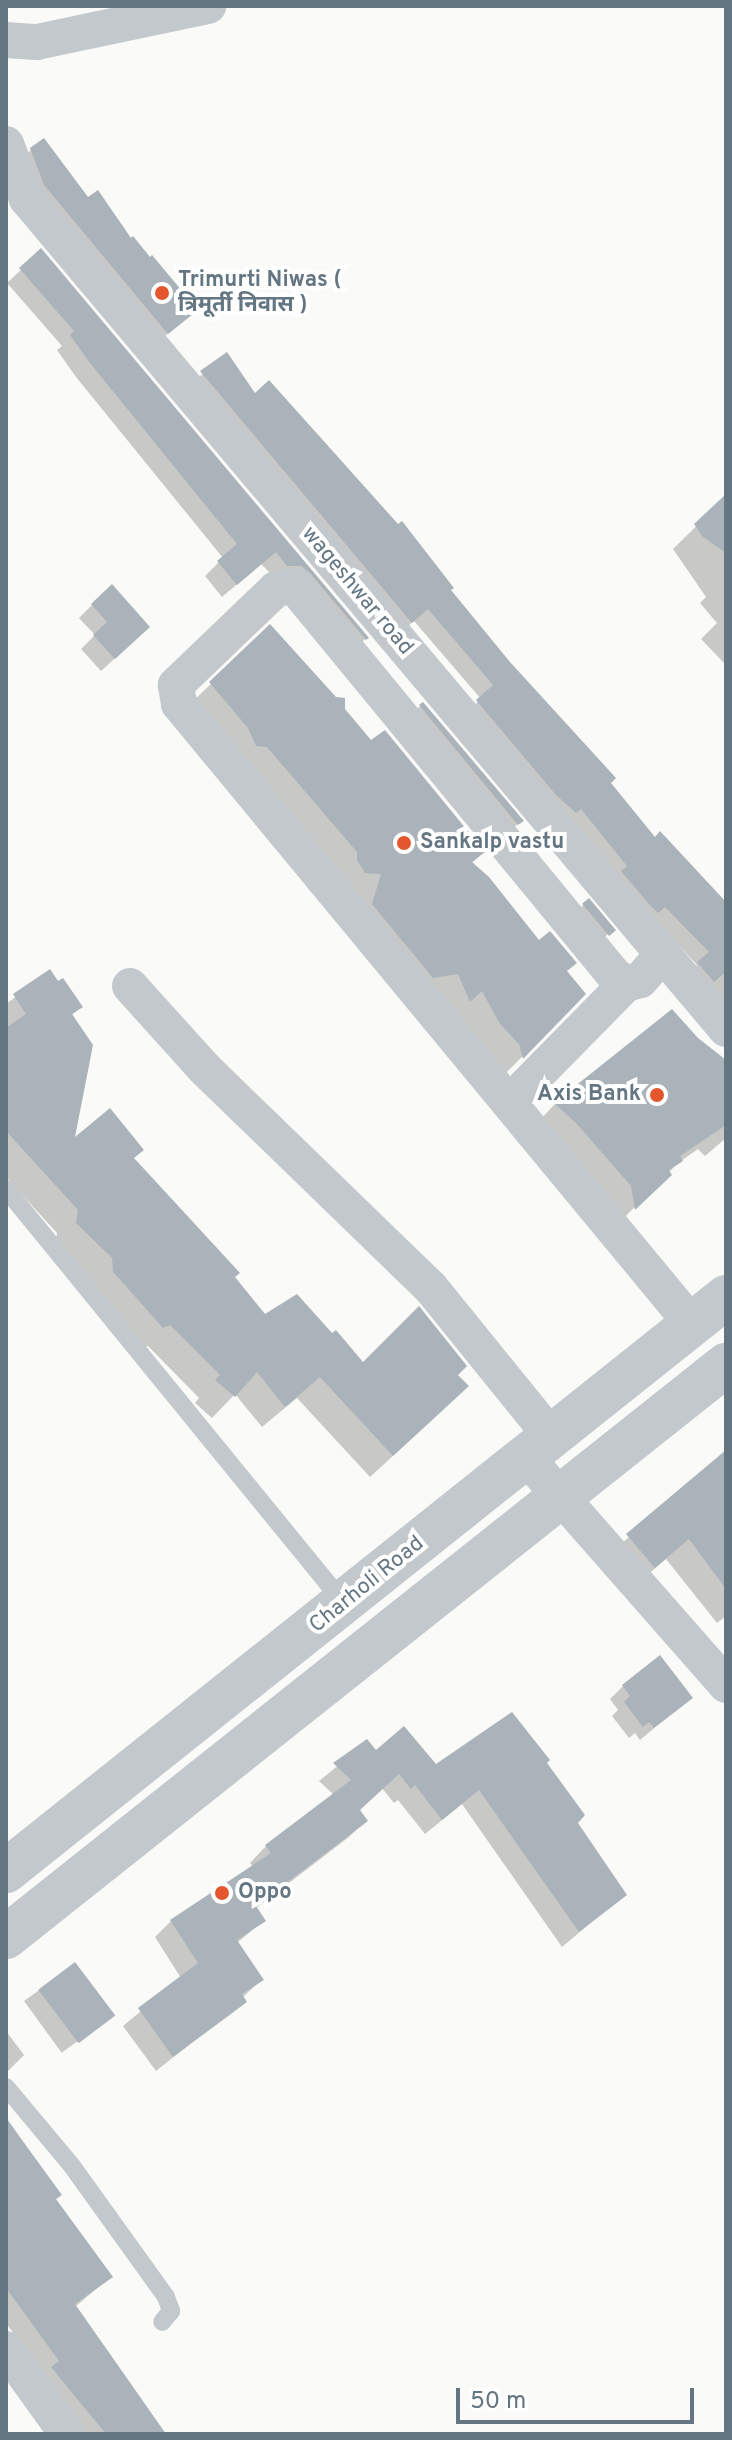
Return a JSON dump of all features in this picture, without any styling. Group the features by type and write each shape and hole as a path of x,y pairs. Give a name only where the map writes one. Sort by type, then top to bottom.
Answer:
{"street":[{"path":"10,50 208,6"},
{"name":"wageshwar road","path":"6,144 27,199 726,1029"},
{"path":"626,984 614,975 294,586 276,589 176,685 179,704 691,1323"},
{"path":"509,1103 626,984 640,980 663,954"},
{"path":"130,986 206,1070 431,1288 537,1445 561,1497 726,1685"},
{"name":"Charholi Road","path":"6,1874 537,1445 726,1297"},
{"path":"6,1874 20,1927 726,1365"},
{"path":"6,2349 67,2434"}],"lane":[{"path":"6,1189 344,1604"},
{"path":"6,2087 72,2166 166,2297 171,2311 162,2322"}],"building":[{"path":"44,138 88,197 98,190 131,238 133,236 150,257 152,255 198,310 168,334 44,185 30,148"},
{"path":"41,248 369,638 366,640 310,573 301,566 287,566 276,552 237,585 217,561 237,544 90,363 70,335 74,331 19,268"},
{"path":"227,352 255,393 269,380 398,524 402,521 454,588 451,590 510,662 616,778 611,783 655,837 660,831 726,902 726,972 714,982 697,962 709,952 665,907 658,913 648,903 621,871 627,866 581,809 576,813 556,795 476,700 493,685 428,609 412,623 200,371"},
{"path":"726,494 726,553 702,536 694,524"},
{"path":"112,584 150,627 115,659 93,635 107,622 91,604"},
{"name":"Sankalp vastu","path":"270,624 336,697 345,698 345,709 371,740 385,730 485,852 472,862 489,877 539,940 550,931 577,963 567,971 586,994 523,1059 519,1044 500,1024 482,991 470,1002 458,974 433,978 372,904 381,874 365,873 357,860 357,852 267,747 256,746 248,728 209,682"},
{"path":"423,702 524,821 518,825 419,705"},
{"path":"589,898 616,930 609,936 582,904"},
{"path":"50,969 58,981 63,978 83,1007 72,1014 93,1045 75,1137 110,1108 144,1150 134,1158 240,1273 235,1277 265,1314 297,1294 332,1333 336,1330 363,1362 419,1306 467,1366 458,1375 469,1386 393,1456 320,1377 285,1407 257,1372 235,1397 215,1380 220,1375 170,1325 163,1328 113,1272 112,1258 76,1223 78,1210 6,1131 6,1028 26,1014 13,994"},
{"path":"672,1009 698,1038 726,1060 726,1125 680,1156 683,1161 669,1170 672,1175 635,1210 631,1186 577,1124 554,1103"},
{"path":"726,1450 726,1589 689,1539 655,1568 626,1534"},
{"path":"660,1655 693,1698 654,1728 649,1722 643,1727 624,1702 630,1696 622,1685"},
{"path":"512,1712 550,1760 547,1763 585,1815 578,1823 627,1895 579,1932 479,1790 442,1820 415,1785 411,1789 399,1774 360,1810 368,1821 256,1906 266,1921 237,1940 264,1980 242,1994 247,2002 173,2057 138,2008 198,1963 170,1920 271,1853 265,1845 351,1780 333,1763 367,1739 376,1750 404,1726 436,1764"},
{"path":"75,1962 115,2016 79,2043 38,1990"},
{"path":"6,2118 62,2195 56,2199 113,2277 75,2304 166,2434 106,2434 51,2367 59,2361 6,2288"}],"place":[{"name":"Trimurti Niwas ( त्रिमूर्ती निवास )","path":"162,293"},
{"name":"Sankalp vastu","path":"404,843"},
{"name":"Axis Bank","path":"657,1095"},
{"name":"Oppo","path":"222,1893"}]}
